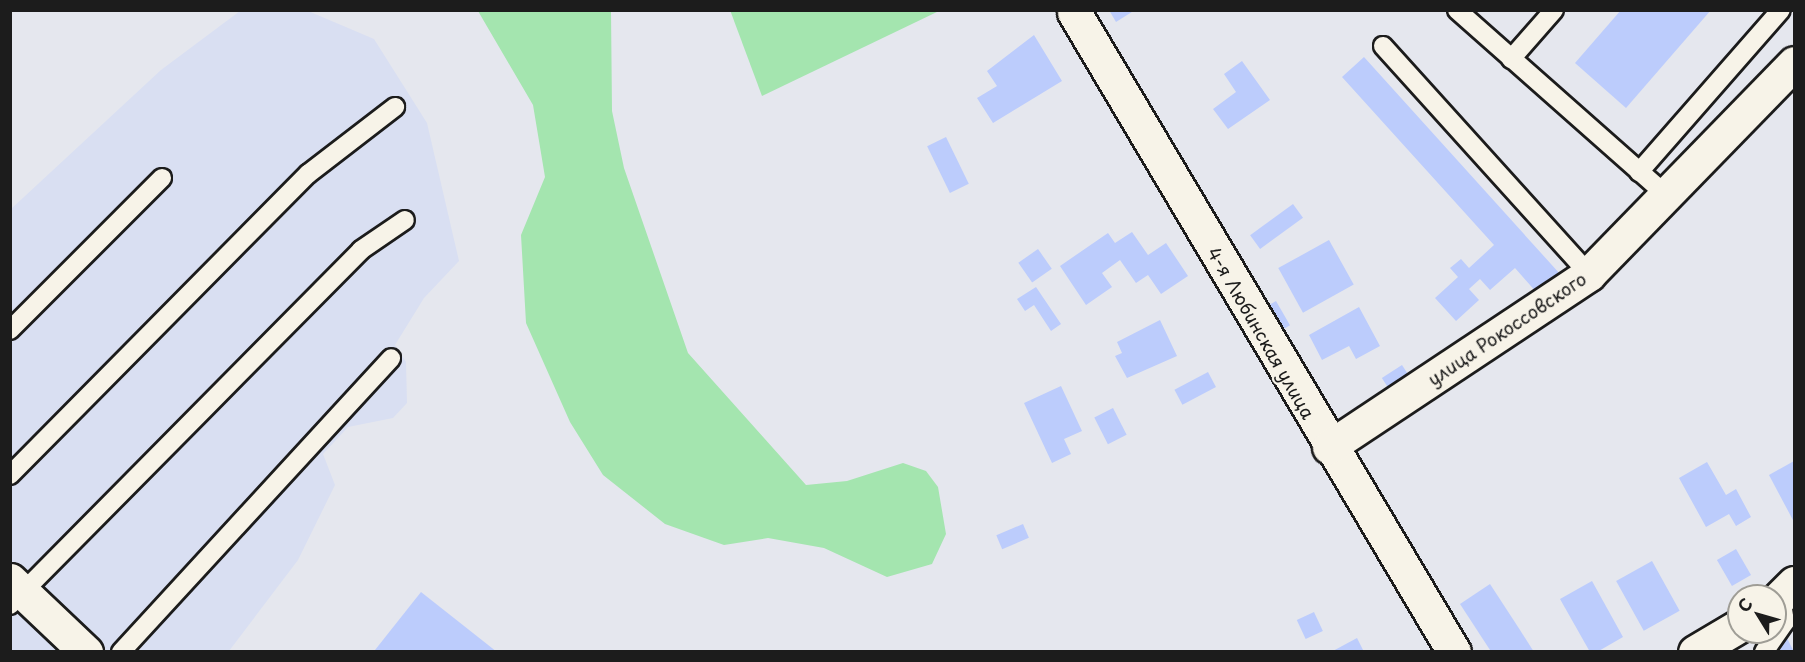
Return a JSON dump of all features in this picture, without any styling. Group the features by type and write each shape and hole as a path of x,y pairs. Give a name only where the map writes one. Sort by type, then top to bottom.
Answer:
{"street":[{"name":"4-я Любинская улица","path":"1074,12 1329,447 1454,651"},
{"name":"улица Рокоссовского","path":"1329,447 1588,274 1668,198 1794,63"},
{"path":"15,593 86,651"},
{"path":"1695,651 1727,633"}],"lane":[{"path":"1457,10 1668,198"},
{"path":"1511,59 1554,10"},
{"path":"1640,172 1781,10"},
{"path":"1383,46 1588,274"},
{"path":"10,475 308,174 395,107"},
{"path":"10,330 162,178"},
{"path":"15,593 361,250 405,220"},
{"path":"121,651 391,358"}],"shaded area":[{"path":"240,11 308,11 374,39 427,123 459,261 424,298 395,345 406,362 407,403 393,418 348,427 323,454 335,485 298,560 229,651 11,652 11,209 161,70"}],"green space":[{"path":"730,10 939,10 939,11 762,96"},
{"path":"478,11 611,11 612,111 624,168 688,353 806,485 847,481 903,463 926,471 938,487 946,534 932,564 887,577 824,548 768,538 724,545 665,524 603,475 570,422 526,323 521,235 545,177 533,105"}],"building":[{"path":"1109,10 1135,10 1116,22"},
{"path":"1621,10 1711,10 1626,108 1575,63"},
{"path":"1034,35 1062,81 993,123 977,98 997,86 987,71"},
{"path":"1364,57 1560,274 1538,294 1515,268 1490,290 1480,279 1469,289 1479,300 1456,321 1435,298 1458,277 1450,268 1461,259 1469,268 1494,245 1342,77"},
{"path":"1242,61 1270,100 1228,129 1213,109 1236,92 1224,74"},
{"path":"946,137 969,184 950,193 927,146"},
{"path":"1293,204 1303,218 1260,249 1250,235"},
{"path":"1132,232 1148,255 1166,243 1188,276 1161,294 1148,275 1136,283 1120,260 1102,273 1112,287 1086,305 1060,266 1108,233 1115,243"},
{"path":"1329,240 1354,285 1303,313 1278,268"},
{"path":"1038,249 1052,269 1032,282 1018,263"},
{"path":"1036,287 1061,324 1051,331 1034,305 1025,311 1017,299"},
{"path":"1276,301 1290,325 1278,332 1264,308"},
{"path":"1359,307 1380,346 1356,359 1349,346 1322,360 1309,335"},
{"path":"1160,320 1177,356 1127,378 1115,356 1122,353 1117,342"},
{"path":"1402,365 1411,379 1391,392 1382,378"},
{"path":"1208,372 1216,387 1182,405 1174,390"},
{"path":"1061,386 1082,431 1064,439 1071,454 1052,463 1024,403"},
{"path":"1113,408 1127,435 1108,444 1094,418"},
{"path":"1794,461 1794,522 1769,475"},
{"path":"1707,462 1726,495 1736,489 1751,517 1736,526 1729,514 1706,527 1679,478"},
{"path":"1023,524 1029,538 1002,549 996,535"},
{"path":"1736,549 1751,575 1735,584 1731,584 1717,560"},
{"path":"1652,561 1680,611 1644,631 1616,581"},
{"path":"1592,581 1623,637 1597,652 1590,652 1560,599"},
{"path":"1490,584 1534,652 1490,650 1460,604"},
{"path":"421,592 497,652 375,650"},
{"path":"1314,612 1323,631 1306,639 1297,620"},
{"path":"1357,638 1364,652 1331,652"},
{"path":"1787,638 1794,652 1774,652 1780,644 1787,644"}]}
